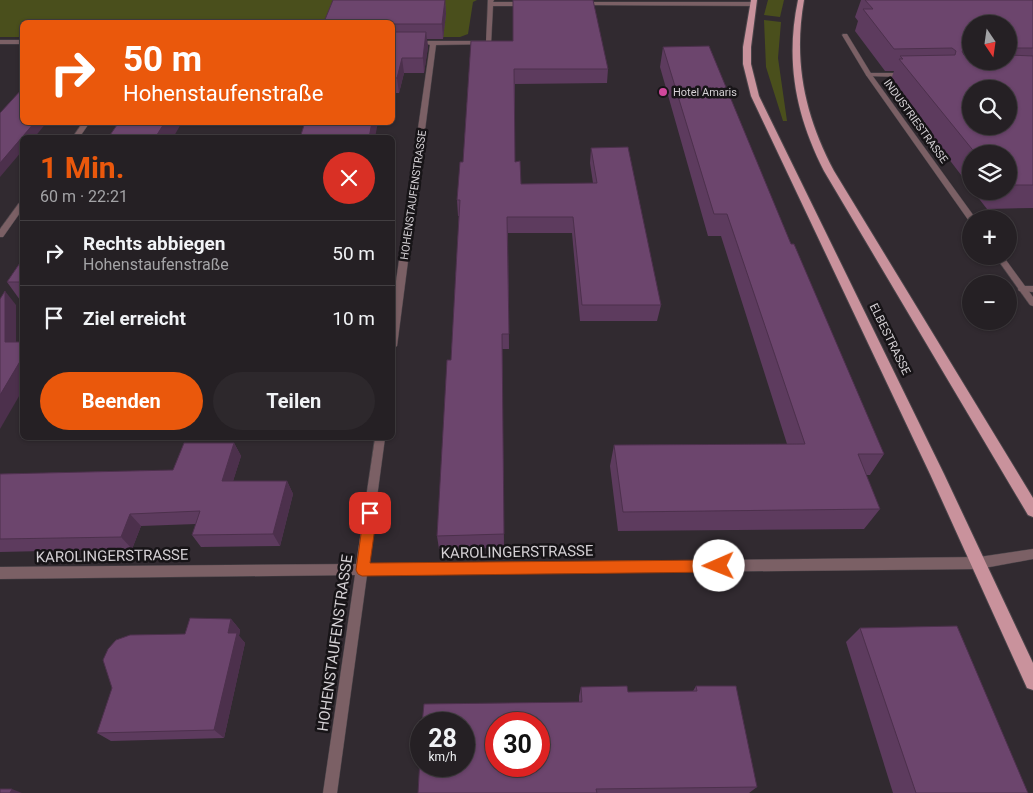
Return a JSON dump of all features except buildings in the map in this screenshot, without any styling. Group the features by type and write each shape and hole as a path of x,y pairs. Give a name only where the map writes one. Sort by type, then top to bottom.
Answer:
{"main road":[{"path":"801,0 796,21 795,52 805,115 812,137 829,171 1033,511"},
{"name":"ELBESTRASSE","path":"753,2 747,47 747,64 755,96 979,563 1033,682"}],"street":[{"path":"417,43 489,43 491,2 531,4"},
{"path":"571,4 753,2"},
{"name":"INDUSTRIESTRASSE","path":"845,35 869,75 966,210"},
{"path":"0,42 20,42"},
{"name":"HOHENSTAUFENSTRASSE","path":"395,324 433,43"},
{"path":"869,75 915,75"},
{"path":"0,235 20,209"},
{"path":"1005,265 1033,304"},
{"path":"1022,289 1033,289"},
{"name":"HOHENSTAUFENSTRASSE","path":"330,793 380,440"},
{"name":"KAROLINGERSTRASSE","path":"0,573 979,563 1033,554"}],"green space":[{"path":"0,0 477,0 473,2 468,34 460,37 395,37 395,20 20,20 20,37 0,37"},
{"path":"768,0 784,0 780,17 764,15"},
{"path":"764,20 781,22 778,58 787,121 783,121 766,67"}],"place":[{"name":"Hotel Amaris","path":"663,92"}],"route":[{"path":"370,513 362,570 719,566"}]}
